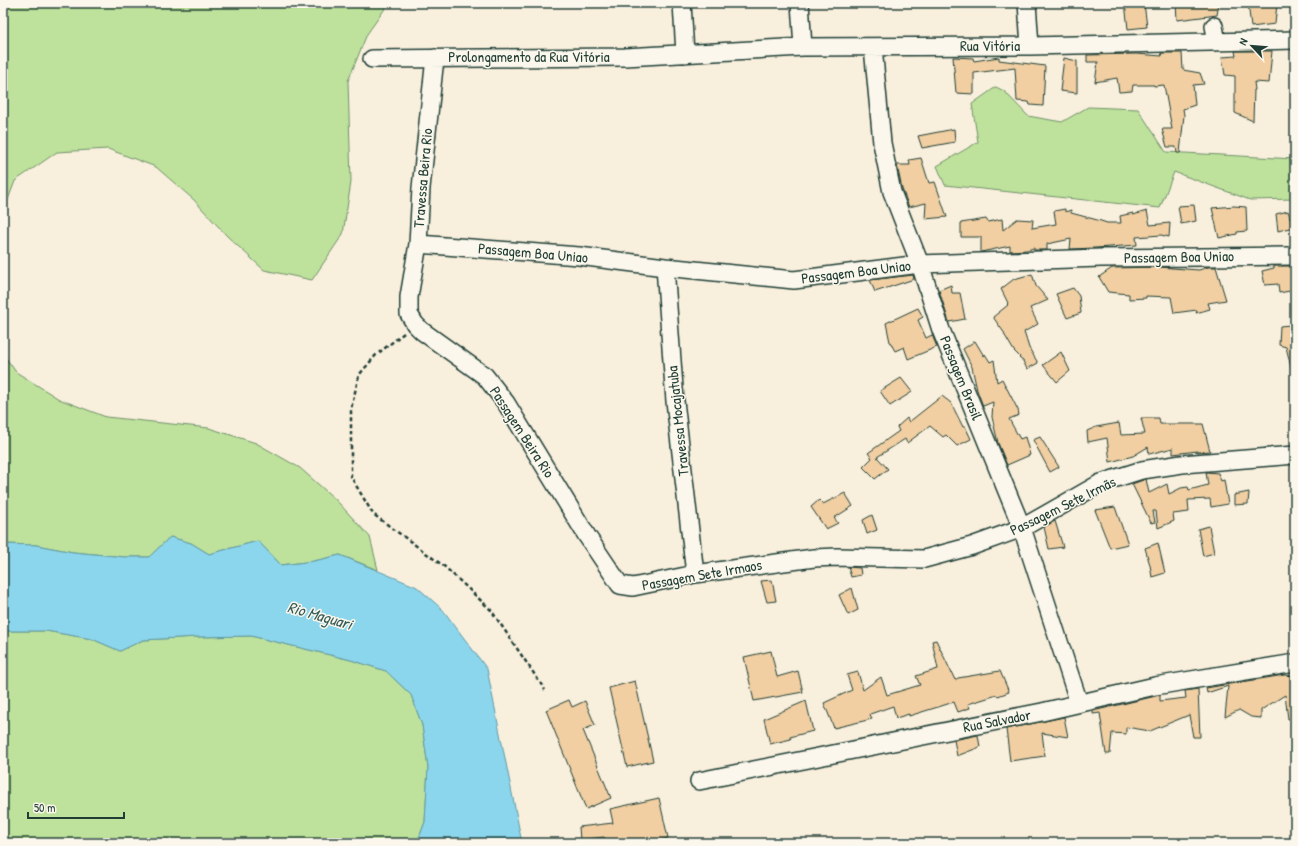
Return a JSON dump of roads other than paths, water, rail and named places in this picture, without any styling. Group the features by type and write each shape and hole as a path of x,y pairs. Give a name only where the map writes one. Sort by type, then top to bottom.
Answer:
{"street":[{"path":"682,3 685,54"},
{"path":"800,3 802,47"},
{"path":"1027,3 1030,46"},
{"name":"Rua Vitória","path":"685,54 802,47 1030,46 1216,34 1295,40"},
{"name":"Passagem Brasil","path":"873,47 882,143 892,192 920,264 941,330 1022,528 1079,703"},
{"name":"Prolongamento da Rua Vitória","path":"372,59 625,57 685,54"},
{"name":"Travessa Beira Rio","path":"415,324 409,314 409,297 418,244 421,188 435,58"},
{"name":"Passagem Boa Uniao","path":"418,244 579,256 665,267 794,280 920,264 1100,258 1295,256"},
{"name":"Travessa Mocajatuba","path":"665,267 675,401 695,574"},
{"name":"Passagem Beira Rio","path":"415,324 422,331 485,376 506,403 587,536 620,585"},
{"name":"Passagem Sete Irmãs","path":"785,562 814,558 837,557 924,559 972,546 1022,528 1101,484 1142,470 1182,464 1295,455"},
{"name":"Passagem Sete Irmaos","path":"620,585 633,587 695,574 785,562"},
{"name":"Rua Salvador","path":"699,781 1042,712 1155,686 1295,663"}],"water":[{"name":"Rio Maguari","path":"170,537 191,543 209,554 258,541 281,565 314,561 340,555 417,587 443,610 487,669 522,843 417,843 425,822 428,767 422,725 411,695 386,671 351,660 251,636 143,640 120,651 92,639 46,631 3,631 3,544 36,545 73,552 125,557 149,557"}]}
